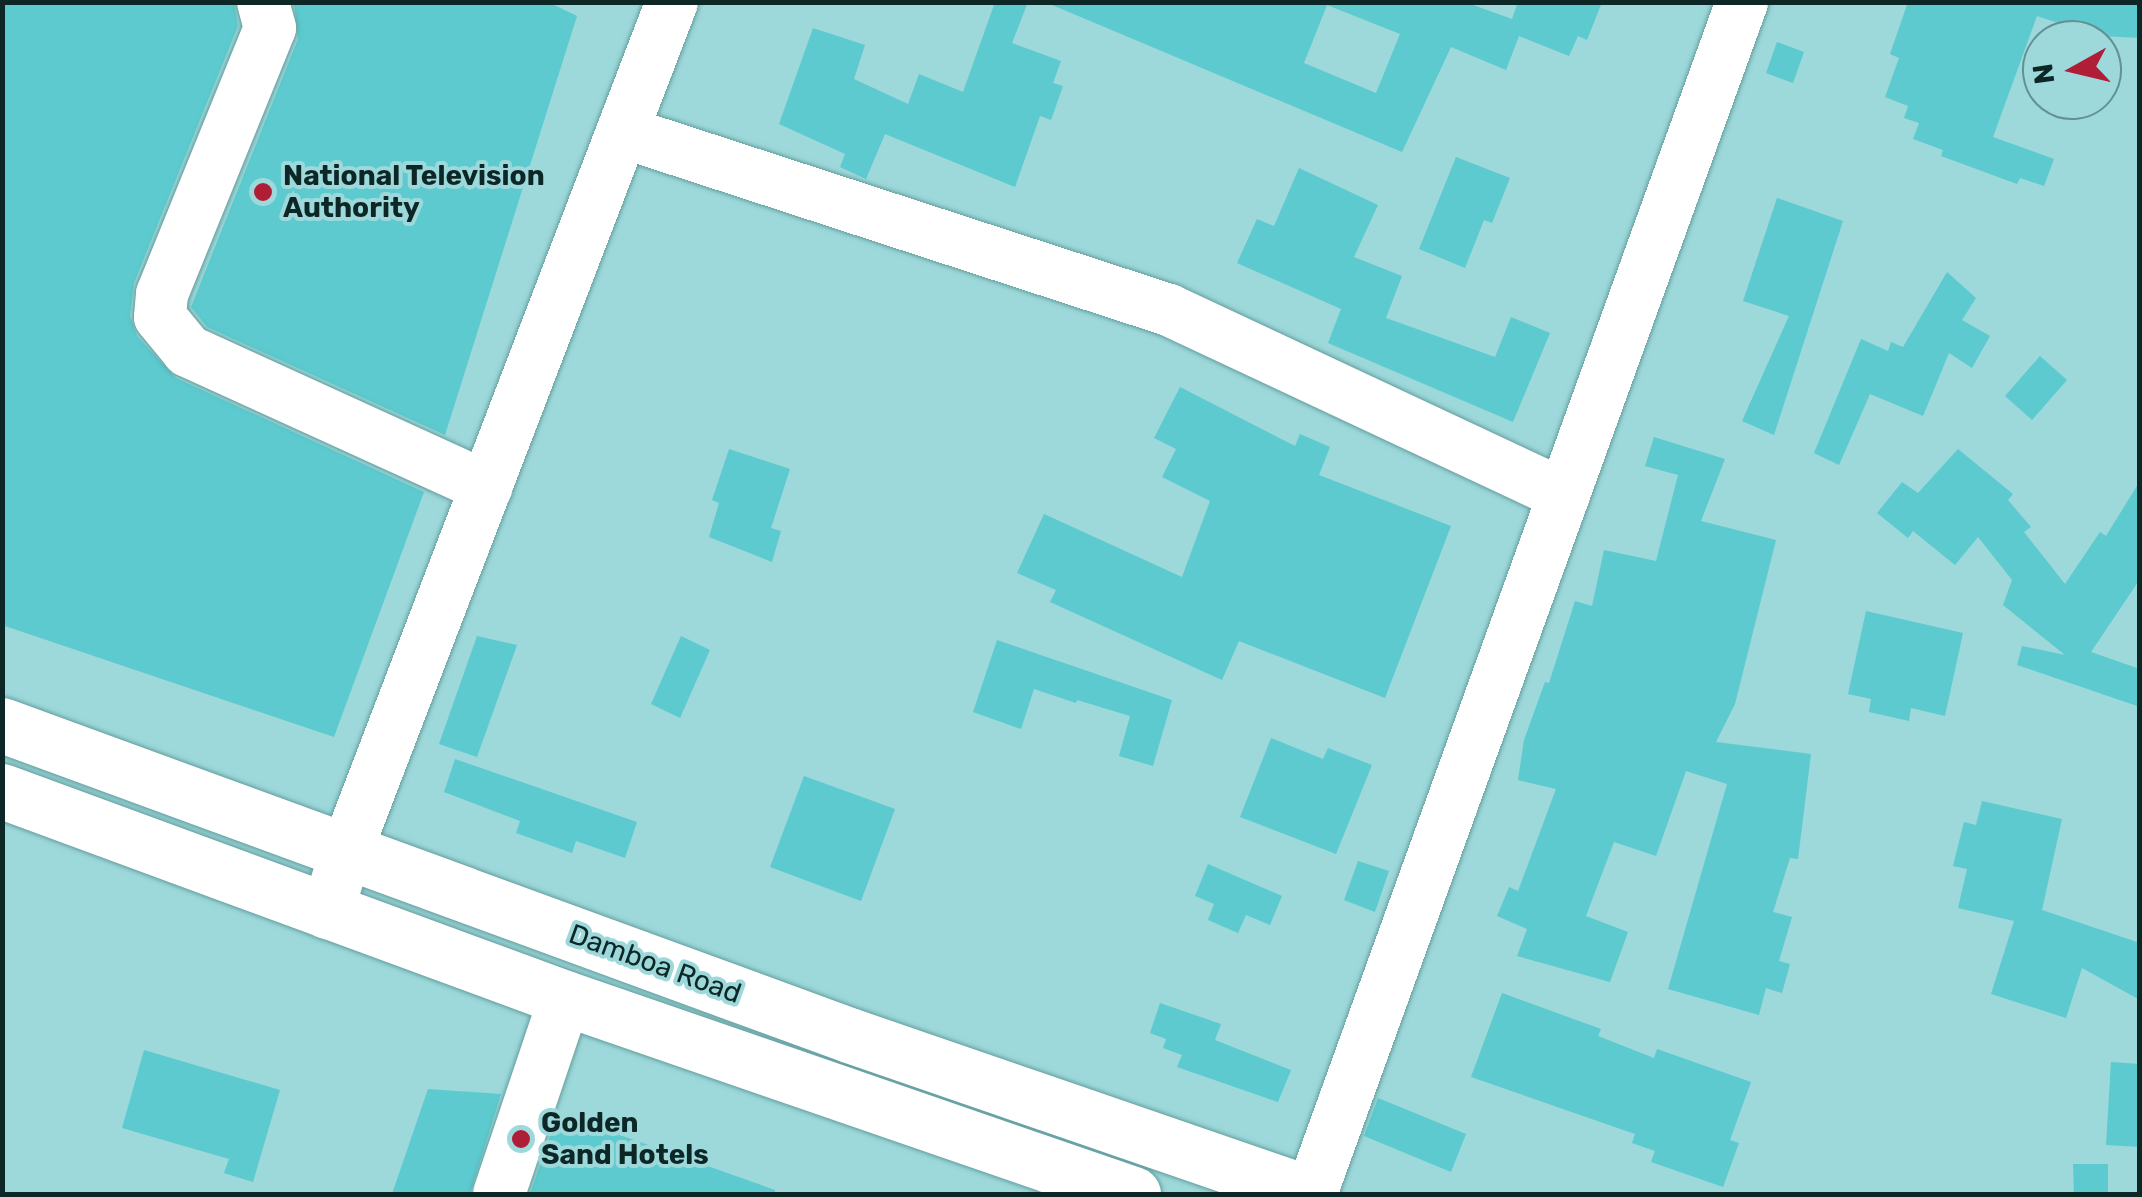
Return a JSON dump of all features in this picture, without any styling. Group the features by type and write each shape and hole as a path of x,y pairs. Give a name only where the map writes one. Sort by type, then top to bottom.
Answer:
{"main road":[{"name":"Damboa Road","path":"2,726 849,1035 1311,1194"},
{"path":"2,790 565,998 1133,1194"}],"street":[{"path":"263,2 270,28 162,294 160,318 188,351 486,487"},
{"path":"327,912 346,852 672,2"},
{"path":"1311,1194 1742,2"},
{"path":"622,132 1169,310 1564,495"},
{"path":"500,1194 565,998"}],"building":[{"path":"2,2 234,2 238,26 134,283 130,316 137,336 176,378 424,492 334,737 2,625"},
{"path":"294,2 548,2 577,16 445,435 207,327 191,307 298,39"},
{"path":"995,2 1028,2 1012,43 1061,61 1053,83 1063,86 1051,120 1040,116 1015,187 885,134 866,179 840,167 845,154 779,124 813,28 865,45 854,79 908,104 919,74 963,92"},
{"path":"1045,2 1465,2 1512,19 1518,2 1602,2 1587,40 1578,36 1569,56 1519,36 1506,70 1451,47 1402,152","holes":["1327,5 1400,34 1376,93 1304,63"]},
{"path":"1908,2 2140,2 2140,38 2122,37 2122,20 2049,20 2037,16 2036,20 2022,20 2022,57 1993,137 2054,159 2044,186 2020,178 2017,184 1941,156 1943,150 1913,139 1919,123 1904,118 1908,106 1885,97 1899,58 1890,54"},
{"path":"1777,42 1804,52 1793,83 1766,73"},
{"path":"1456,157 1510,178 1492,223 1484,220 1465,268 1419,249"},
{"path":"1299,168 1378,205 1354,257 1402,276 1386,318 1495,357 1511,317 1550,333 1513,422 1328,343 1341,309 1237,263 1257,219 1274,226"},
{"path":"1777,198 1843,221 1774,435 1742,421 1789,316 1743,301"},
{"path":"1947,272 1976,298 1962,320 1990,336 1972,368 1949,353 1923,416 1870,394 1839,465 1814,453 1861,339 1888,351 1891,342 1903,347"},
{"path":"2040,356 2067,380 2032,420 2005,396"},
{"path":"1180,387 1295,446 1300,434 1330,447 1319,475 1451,526 1385,698 1239,641 1222,680 1050,602 1056,590 1017,573 1044,514 1182,577 1210,501 1162,477 1176,449 1154,438"},
{"path":"1654,437 1725,459 1701,521 1776,540 1735,704 1716,742 1811,754 1798,859 1790,858 1773,912 1792,917 1779,961 1790,964 1782,993 1766,988 1759,1015 1668,989 1727,784 1686,771 1656,856 1614,842 1586,916 1628,932 1610,982 1517,956 1527,929 1497,916 1509,887 1518,891 1556,789 1518,780 1524,740 1545,682 1549,683 1575,601 1592,606 1604,550 1656,561 1678,475 1645,466"},
{"path":"729,449 790,469 771,528 781,531 772,562 709,537 719,503 712,500"},
{"path":"1958,449 2013,494 2008,500 2031,527 2024,532 2065,584 2100,532 2106,536 2140,481 2140,579 2091,652 2140,669 2140,707 2017,665 2022,646 2065,655 2003,605 2012,580 1978,537 1955,565 1913,531 1908,538 1877,513 1902,482 1918,493"},
{"path":"1866,611 1963,633 1945,716 1911,708 1909,721 1869,712 1871,699 1848,694"},
{"path":"477,636 517,645 477,757 439,744"},
{"path":"681,636 710,650 680,718 651,704"},
{"path":"997,640 1172,700 1153,766 1119,756 1130,716 1077,700 1076,703 1034,689 1021,729 973,712"},
{"path":"1271,738 1323,759 1328,748 1372,765 1336,854 1240,817"},
{"path":"455,759 637,822 625,858 576,841 572,853 516,833 520,821 444,792"},
{"path":"804,776 895,809 861,901 770,867"},
{"path":"1982,801 2062,819 2042,910 2140,943 2140,1000 2082,968 2066,1018 1991,994 2014,921 1958,908 1967,869 1953,866 1964,822 1976,825"},
{"path":"1358,861 1389,871 1375,912 1344,900"},
{"path":"1208,864 1282,896 1270,925 1246,915 1238,933 1208,920 1214,904 1195,896"},
{"path":"1502,993 1601,1029 1598,1036 1654,1058 1657,1049 1751,1082 1730,1140 1739,1143 1723,1187 1651,1162 1655,1151 1632,1143 1635,1134 1471,1077"},
{"path":"1160,1003 1221,1024 1215,1040 1291,1070 1278,1102 1177,1067 1182,1055 1163,1048 1166,1039 1150,1033"},
{"path":"144,1050 280,1090 253,1182 224,1173 229,1159 122,1128"},
{"path":"2111,1062 2140,1064 2140,1147 2106,1145"},
{"path":"428,1089 501,1094 470,1194 392,1194"},
{"path":"1378,1098 1466,1134 1451,1172 1364,1136"},
{"path":"558,1113 775,1190 775,1194 530,1194"},
{"path":"2073,1164 2108,1164 2108,1194 2074,1194"}],"place":[{"name":"National Television Authority","path":"263,192"},
{"name":"Golden Sand Hotels","path":"521,1139"}]}
